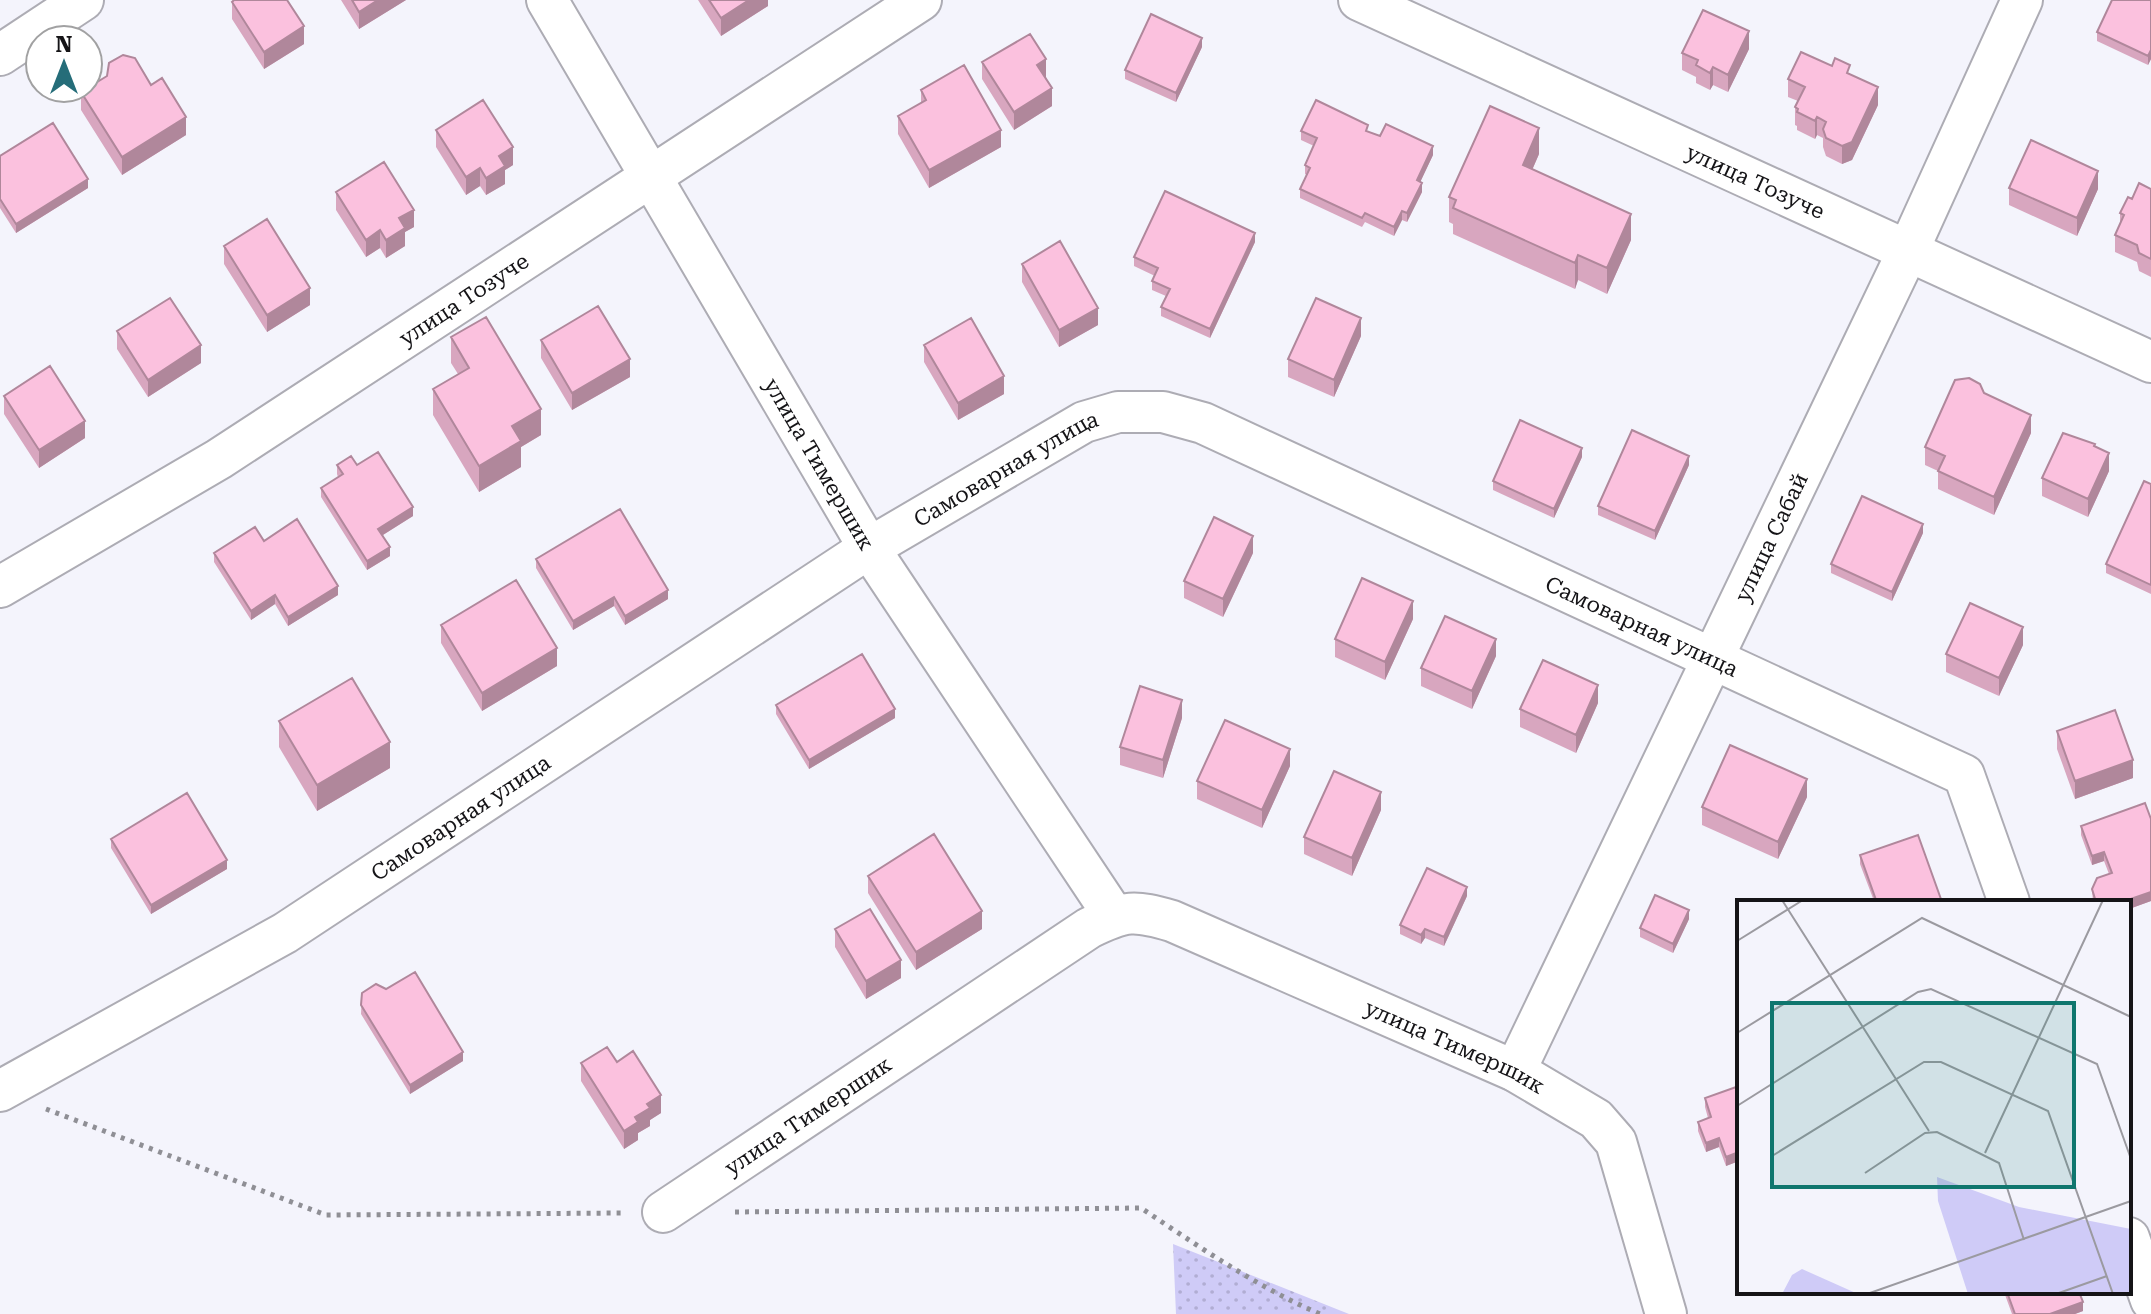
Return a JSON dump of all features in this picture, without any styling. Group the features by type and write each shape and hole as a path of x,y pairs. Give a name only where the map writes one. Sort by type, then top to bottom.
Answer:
{"street":[{"path":"0,55 83,0"},
{"name":"улица Тимершик","path":"547,0 869,548 1114,916"},
{"name":"улица Тозуче","path":"0,587 219,459 921,0"},
{"name":"улица Тозуче","path":"1359,0 2151,362"},
{"name":"улица Сабай","path":"1515,1071 1908,251 2022,0"},
{"name":"Самоварная улица","path":"0,1091 285,933 869,548 1084,422 1118,412 1163,412 1203,423 1964,775 2008,900"},
{"name":"улица Тимершик","path":"663,1212 1089,928 1114,916 1141,913 1172,921 1515,1071 1596,1119 1616,1142 1666,1314"},
{"path":"2131,1244 2151,1300"}],"path":[{"path":"44,1109 326,1215 663,1212"},
{"path":"726,1212 1141,1208 1290,1301 1320,1314"}],"shaded area":[{"path":"1173,1244 1349,1314 1176,1314"}],"building":[{"path":"287,0 304,26 264,52 232,2"},
{"path":"352,0 378,0 359,12"},
{"path":"709,0 749,0 721,18"},
{"path":"2112,0 2151,0 2151,50 2148,56 2097,32"},
{"path":"1703,10 1749,31 1728,75 1713,67 1710,73 1696,65 1698,60 1682,53"},
{"path":"1151,14 1202,38 1176,93 1125,70"},
{"path":"1030,34 1046,59 1037,65 1052,88 1014,112 982,62"},
{"path":"1801,52 1832,66 1835,58 1850,65 1847,73 1878,87 1852,142 1842,146 1826,138 1823,129 1826,122 1817,117 1815,121 1797,112 1795,107 1805,87 1788,79"},
{"path":"123,55 135,58 151,85 162,78 186,117 122,157 89,104 104,104 104,78 109,63"},
{"path":"964,65 1001,130 929,170 898,116 926,100 921,90"},
{"path":"483,100 513,147 499,156 505,166 486,178 480,168 466,177 436,130"},
{"path":"1316,100 1368,125 1366,131 1380,136 1386,124 1433,146 1417,180 1422,183 1407,213 1402,211 1394,227 1365,213 1362,218 1300,189 1310,168 1305,165 1317,138 1301,131"},
{"path":"1490,106 1539,128 1523,165 1631,214 1607,268 1578,255 1575,263 1453,208 1456,200 1449,197"},
{"path":"53,123 88,179 16,224 0,199 0,156"},
{"path":"2031,140 2098,171 2077,218 2009,188"},
{"path":"384,162 414,210 399,218 405,228 386,240 380,230 366,240 336,192"},
{"path":"2139,183 2151,189 2151,259 2139,253 2137,245 2115,235 2124,215 2120,213 2128,197 2132,199"},
{"path":"1165,191 1255,233 1210,329 1161,307 1170,289 1152,281 1158,268 1134,257"},
{"path":"267,219 310,288 267,315 224,246"},
{"path":"1060,241 1098,308 1059,330 1022,264"},
{"path":"170,298 201,345 148,380 117,331"},
{"path":"1316,298 1361,318 1334,380 1288,359"},
{"path":"598,306 630,359 572,393 541,340"},
{"path":"486,317 541,409 512,426 521,441 479,466 433,389 469,368 451,337"},
{"path":"971,318 1004,376 958,403 924,345"},
{"path":"50,366 85,421 39,450 4,396"},
{"path":"1969,378 1980,384 1984,393 2031,415 1994,497 1938,471 1945,456 1925,447 1955,380"},
{"path":"1520,420 1582,448 1554,509 1493,481"},
{"path":"1632,430 1689,456 1655,531 1598,506"},
{"path":"2063,433 2095,444 2109,453 2088,499 2042,478"},
{"path":"378,452 413,507 378,529 390,547 367,561 321,488 343,474 337,465 351,456 357,465"},
{"path":"2144,481 2151,484 2151,585 2106,564"},
{"path":"1862,496 1923,524 1892,592 1831,564"},
{"path":"620,509 668,590 625,616 614,597 573,621 536,559"},
{"path":"1214,517 1253,536 1223,599 1184,581"},
{"path":"297,519 338,586 288,617 275,595 251,611 214,553 255,527 264,541"},
{"path":"1362,578 1413,601 1385,662 1335,639"},
{"path":"516,580 557,648 482,693 441,625"},
{"path":"1970,603 2023,627 1999,678 1946,654"},
{"path":"1445,616 1496,639 1472,691 1421,668"},
{"path":"862,654 895,709 809,760 776,705"},
{"path":"1543,660 1598,685 1576,735 1520,709"},
{"path":"352,678 390,742 317,785 279,721"},
{"path":"1140,686 1182,700 1163,760 1120,747"},
{"path":"2115,710 2133,760 2075,781 2057,731"},
{"path":"1225,720 1290,749 1262,810 1197,781"},
{"path":"1730,745 1807,779 1778,842 1702,807"},
{"path":"1334,771 1381,792 1352,858 1304,837"},
{"path":"187,793 227,860 151,905 111,839"},
{"path":"2145,803 2151,819 2151,892 2128,900 2095,900 2092,889 2097,878 2112,873 2104,852 2092,856 2081,826"},
{"path":"934,834 982,911 916,952 868,876"},
{"path":"1918,835 1941,900 1876,900 1860,855"},
{"path":"1427,868 1467,887 1444,937 1425,929 1421,935 1400,925"},
{"path":"1655,895 1689,910 1673,944 1640,928"},
{"path":"870,909 901,960 866,981 835,929"},
{"path":"415,972 463,1052 410,1085 361,1005 362,993 376,984 386,989"},
{"path":"607,1047 617,1062 633,1051 661,1095 647,1104 650,1108 635,1117 638,1122 624,1131 581,1063"},
{"path":"1737,1087 1737,1153 1726,1157 1719,1138 1706,1143 1698,1122 1711,1117 1705,1098"},
{"path":"2008,1294 2080,1294 2083,1302 2050,1314 2015,1314"}]}
